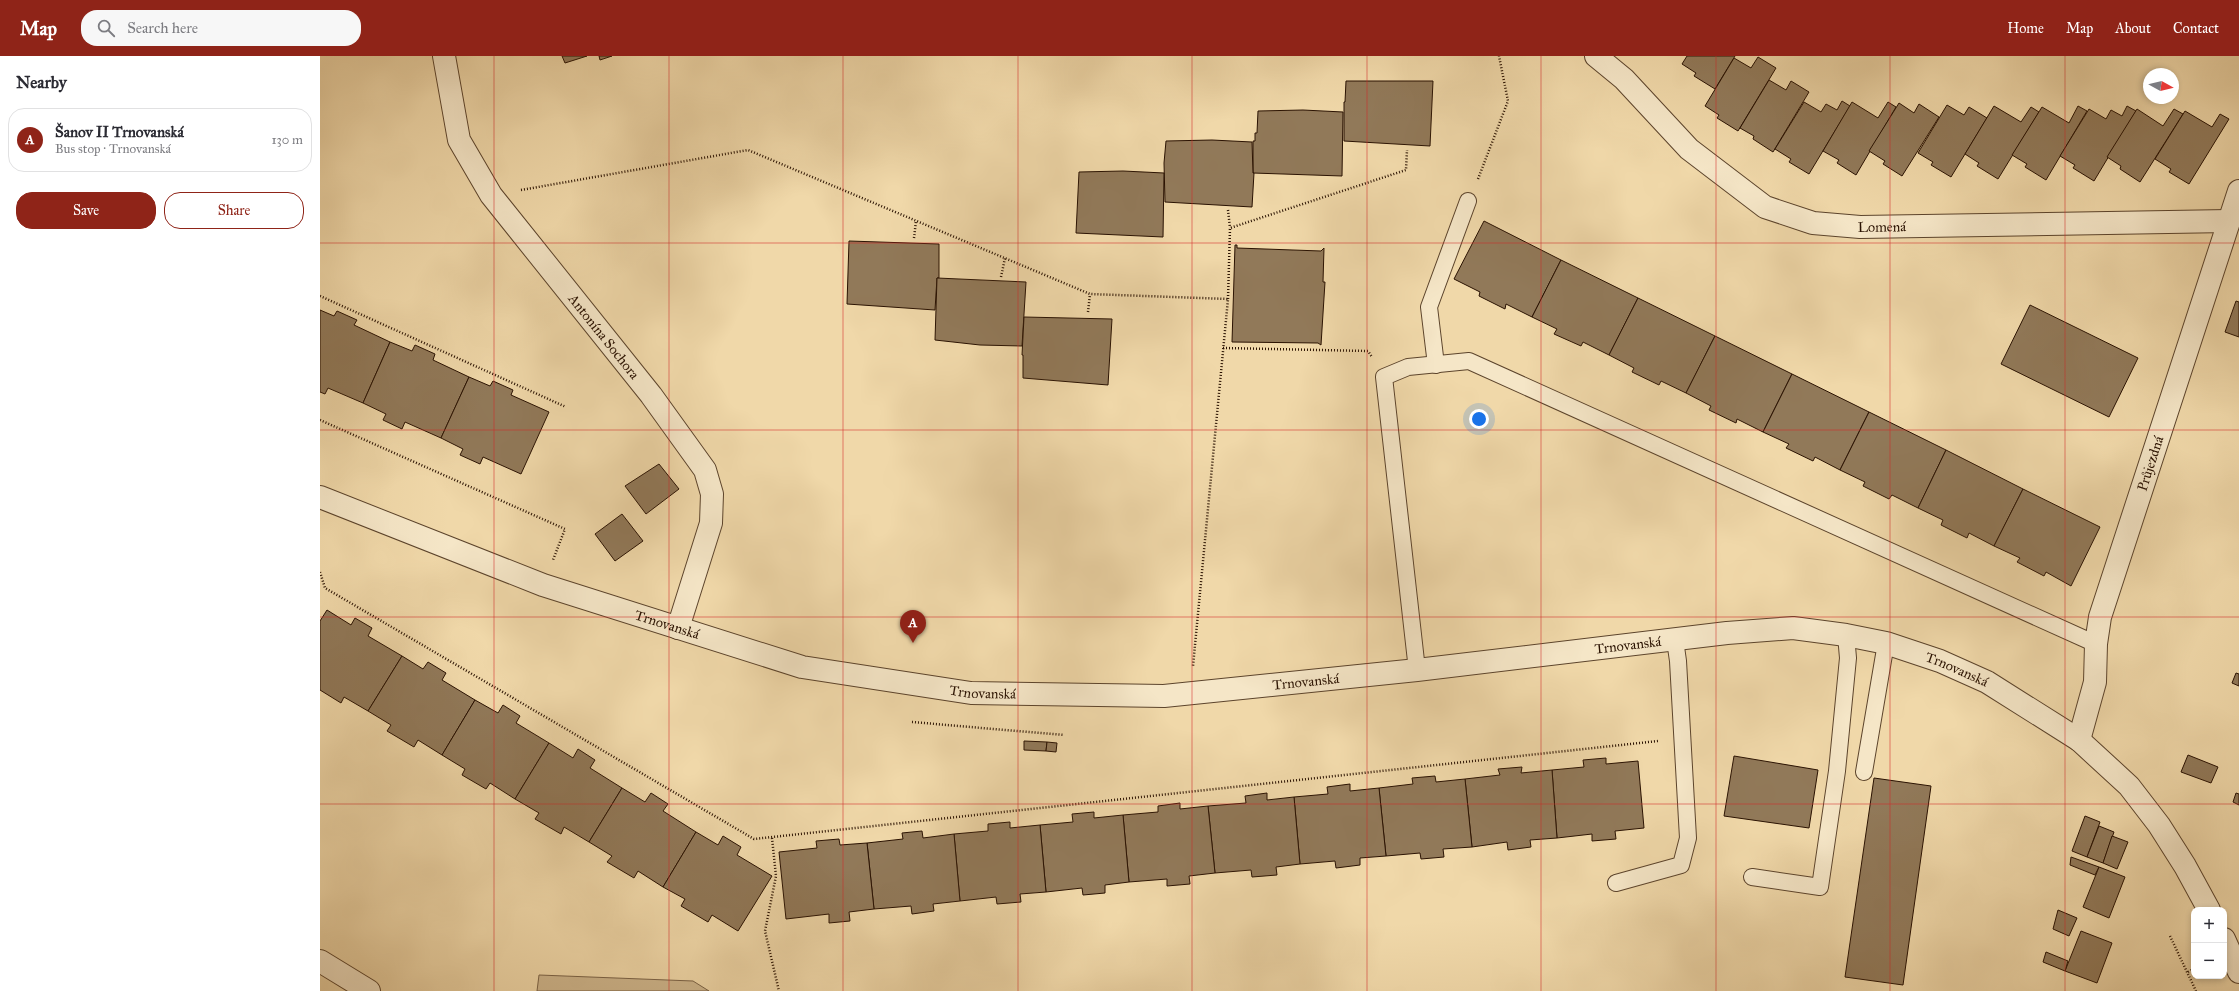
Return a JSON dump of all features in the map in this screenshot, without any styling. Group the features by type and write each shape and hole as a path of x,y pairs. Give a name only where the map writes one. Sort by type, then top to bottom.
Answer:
{"street":[{"name":"Antonína Sochora","path":"444,56 459,140 492,195 651,395 705,470 712,494 711,523 678,628"},
{"name":"Lomená","path":"1596,56 1624,78 1690,149 1766,207 1813,223 1860,227 2229,221"},
{"name":"Průjezdná","path":"2079,740 2095,682 2096,644 2100,617 2239,191"},
{"name":"Trnovanská","path":"320,497 543,585 802,667 971,693 1164,696 1190,694 1792,628 1846,635 1886,643 1940,661 1987,682 2079,740 2134,792 2159,825 2185,866 2207,907"},
{"path":"2226,943 2239,972"},
{"path":"320,961 369,991"}],"lane":[{"path":"1436,365 1429,307 1468,202"},
{"path":"1417,670 1384,377 1408,367 1468,361 2096,644"},
{"path":"1752,877 1820,887 1838,771 1848,658 1846,635"},
{"path":"1616,883 1681,864 1688,838 1678,661 1675,640"},
{"path":"1864,772 1886,643"}],"path":[{"path":"1468,202 1508,101 1499,56"},
{"path":"492,195 748,150 1090,294 1228,299"},
{"path":"1230,228 1406,170 1407,150"},
{"path":"1190,694 1228,299 1230,228 1228,210"},
{"path":"914,238 916,222"},
{"path":"1001,277 1005,258"},
{"path":"1088,312 1090,294"},
{"path":"320,296 566,407"},
{"path":"1223,348 1368,351 1384,377"},
{"path":"320,420 565,529 543,585"},
{"path":"320,572 325,588 754,840 1682,739"},
{"path":"912,722 1064,736"},
{"path":"772,838 776,876 765,931 779,991"},
{"path":"2170,936 2196,991"}],"shaded area":[{"path":"539,975 693,981 709,991 537,991"}],"building":[{"path":"562,56 587,56 565,63"},
{"path":"599,56 612,56 600,60"},
{"path":"1687,56 1735,56 1715,89 1694,76 1696,73 1682,64"},
{"path":"1758,57 1776,68 1738,131 1717,118 1719,115 1705,106 1734,58 1751,68"},
{"path":"1769,80 1786,90 1791,81 1809,92 1773,152 1753,139 1754,136 1740,128"},
{"path":"1346,81 1433,81 1430,146 1344,141 1344,102"},
{"path":"1842,101 1850,106 1809,174 1789,162 1791,159 1775,149 1804,102 1821,112 1826,104 1837,110"},
{"path":"1852,102 1878,118 1888,102 1896,107 1856,175 1837,163 1839,160 1823,151"},
{"path":"1899,103 1914,113 1919,104 1939,117 1902,176 1883,164 1885,161 1869,151"},
{"path":"1947,105 1964,115 1969,107 1987,118 1951,177 1931,165 1933,162 1918,153"},
{"path":"1994,106 2021,122 2031,107 2039,112 1998,179 1977,166 1979,163 1965,154"},
{"path":"2078,106 2087,111 2046,180 2025,167 2027,164 2012,155 2042,107 2069,123"},
{"path":"2127,106 2136,111 2094,181 2073,168 2075,165 2060,156 2089,109 2106,119 2111,110 2122,116"},
{"path":"2137,109 2163,126 2174,109 2183,114 2140,182 2120,169 2121,166 2107,157"},
{"path":"1303,110 1343,112 1342,176 1253,173 1253,141 1255,141 1255,133 1257,133 1258,111"},
{"path":"2185,111 2212,127 2220,114 2229,119 2189,184 2169,172 2171,169 2155,159"},
{"path":"1212,140 1252,142 1254,173 1252,207 1165,202 1164,163 1166,141"},
{"path":"1123,171 1164,173 1163,237 1076,233 1079,172"},
{"path":"1484,221 1561,260 1532,317 1506,304 1505,309 1479,296 1480,292 1454,279"},
{"path":"849,241 939,244 939,278 937,278 935,310 847,304"},
{"path":"1235,245 1237,245 1237,248 1321,251 1324,248 1323,282 1325,282 1321,345 1318,343 1232,342"},
{"path":"1561,260 1638,298 1609,355 1583,342 1581,346 1554,334 1557,329 1532,317"},
{"path":"937,278 1026,282 1022,346 980,345 935,340"},
{"path":"1638,298 1715,336 1686,393 1661,381 1659,385 1632,372 1634,368 1609,355"},
{"path":"2236,301 2239,302 2239,337 2225,332"},
{"path":"2030,305 2138,358 2109,417 2001,364"},
{"path":"320,310 334,316 337,311 357,320 354,325 390,342 363,403 328,388 325,394 320,392"},
{"path":"1024,317 1112,319 1108,385 1023,378 1022,355"},
{"path":"1715,336 1792,374 1763,432 1737,419 1736,423 1709,410 1711,406 1686,393"},
{"path":"390,342 412,351 415,345 435,354 433,360 469,377 441,438 405,422 402,429 383,420 386,414 363,403"},
{"path":"1792,374 1869,412 1840,470 1815,457 1813,461 1786,448 1789,444 1763,432"},
{"path":"469,377 490,386 493,381 513,390 511,395 549,412 521,474 483,457 480,464 460,455 463,449 441,438"},
{"path":"1869,412 1946,450 1918,508 1892,495 1889,499 1863,486 1865,482 1840,470"},
{"path":"1946,450 2023,489 1994,546 1969,533 1967,538 1941,525 1943,520 1918,508"},
{"path":"659,464 679,489 646,514 625,486"},
{"path":"2023,489 2100,527 2071,586 2046,572 2044,576 2017,562 2020,558 1994,546"},
{"path":"622,514 643,541 615,561 595,534"},
{"path":"327,610 351,625 355,618 372,628 368,636 402,656 368,711 344,697 341,703 320,690 320,621"},
{"path":"402,656 423,669 428,662 446,673 442,680 475,700 442,755 418,740 414,747 387,731 391,725 368,711"},
{"path":"2236,673 2239,674 2239,686 2232,683"},
{"path":"475,700 498,713 503,705 520,716 516,723 549,743 515,799 490,783 486,789 462,775 465,769 442,755"},
{"path":"1024,741 1047,742 1046,751 1024,750"},
{"path":"1047,742 1057,743 1056,752 1046,751"},
{"path":"549,743 573,758 578,749 595,760 590,768 622,788 589,842 564,827 561,834 535,819 539,813 515,799"},
{"path":"2188,755 2218,767 2211,783 2181,772"},
{"path":"1734,756 1818,770 1809,828 1724,816"},
{"path":"1606,758 1606,764 1638,761 1644,828 1615,831 1616,839 1592,841 1592,834 1557,838 1552,770 1584,767 1583,760"},
{"path":"1522,767 1521,773 1552,770 1557,838 1530,840 1531,847 1508,850 1507,842 1472,847 1465,779 1500,775 1498,769"},
{"path":"1435,776 1436,782 1465,779 1472,847 1443,849 1444,857 1421,859 1420,853 1386,856 1379,788 1413,784 1412,778"},
{"path":"1874,778 1931,786 1903,985 1845,977"},
{"path":"1350,784 1350,791 1379,788 1386,856 1360,858 1360,865 1336,868 1335,861 1300,864 1294,797 1328,794 1327,787"},
{"path":"622,788 645,802 651,793 668,804 663,811 696,832 663,887 638,871 634,878 607,862 612,856 589,842"},
{"path":"1267,793 1267,800 1294,797 1300,864 1276,867 1277,875 1252,877 1251,870 1215,873 1208,806 1246,803 1245,796"},
{"path":"2236,793 2239,794 2239,805 2233,802"},
{"path":"1180,803 1180,809 1208,806 1215,873 1189,876 1190,884 1167,886 1167,879 1129,882 1123,815 1158,812 1158,806"},
{"path":"1094,812 1094,818 1123,815 1129,882 1105,885 1105,893 1083,895 1082,888 1046,892 1040,825 1073,822 1072,814"},
{"path":"2085,816 2100,822 2087,857 2072,851"},
{"path":"1010,822 1010,828 1040,825 1046,892 1020,894 1021,902 997,904 996,897 960,901 954,834 988,831 988,824"},
{"path":"2099,826 2114,832 2103,863 2087,857"},
{"path":"922,831 923,838 954,834 960,901 933,904 934,911 912,914 911,906 874,909 867,843 903,839 902,833"},
{"path":"696,832 718,845 723,836 741,847 737,855 772,876 738,931 712,915 708,922 681,906 685,899 663,887"},
{"path":"2112,836 2128,842 2117,869 2103,863"},
{"path":"839,839 840,845 867,843 874,909 849,912 850,921 829,923 829,914 786,919 779,852 817,848 816,841"},
{"path":"2071,857 2099,867 2095,875 2070,865"},
{"path":"2099,867 2125,877 2109,918 2083,907"},
{"path":"2058,910 2077,918 2069,936 2053,929"},
{"path":"2081,931 2112,943 2097,983 2065,971"},
{"path":"2046,952 2068,961 2065,971 2043,962"}],"place":[{"name":"Šanov II Trnovanská","path":"913,643"}]}
